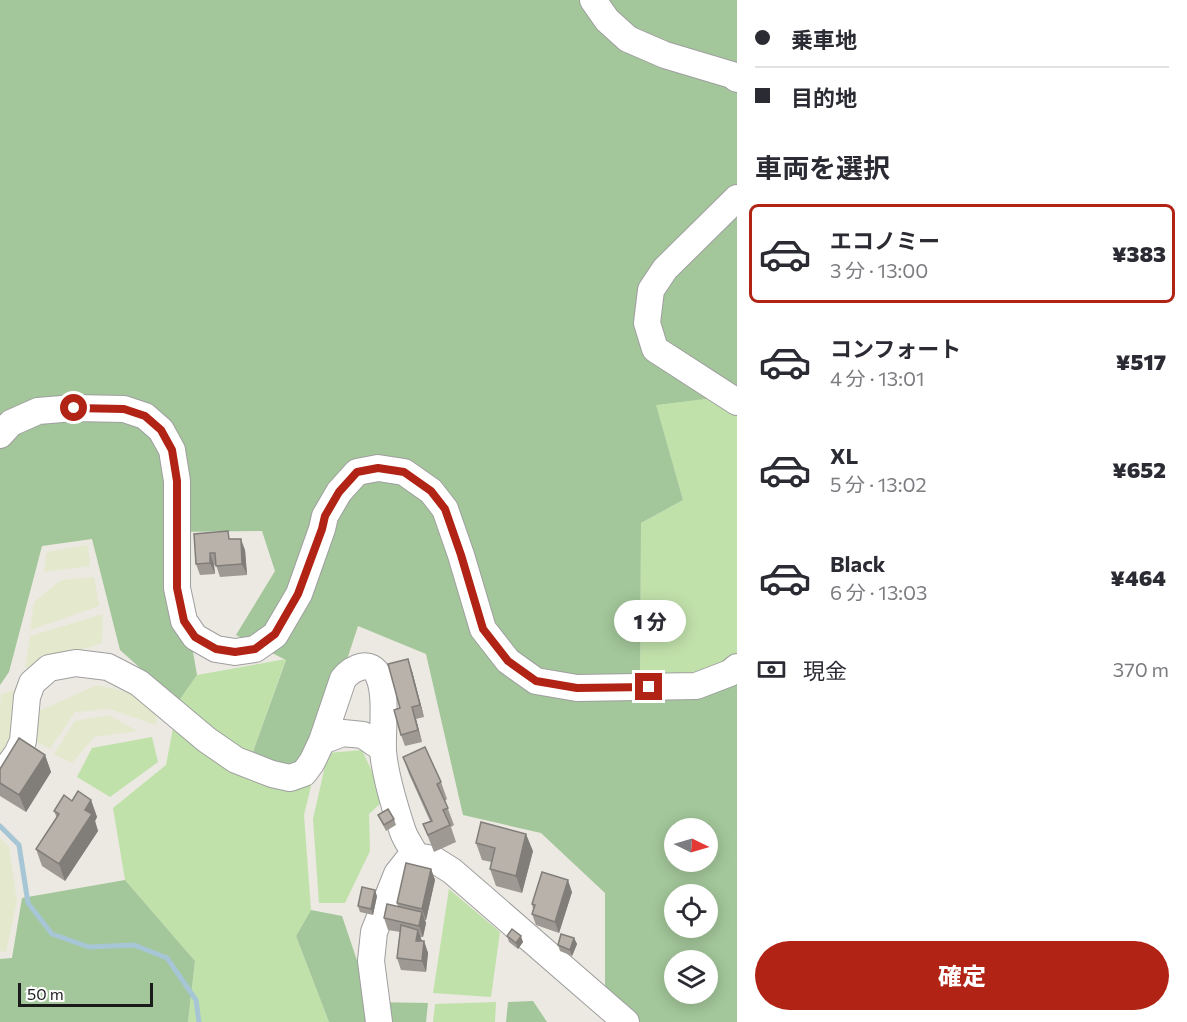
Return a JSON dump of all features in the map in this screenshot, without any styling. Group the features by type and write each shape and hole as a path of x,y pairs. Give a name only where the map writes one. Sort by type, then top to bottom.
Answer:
{"street":[{"path":"593,0 607,20 628,39 665,56 732,75 737,79"},
{"path":"737,198 665,269 651,290 647,323 655,349 737,402"},
{"path":"0,435 11,423 38,411 74,408 124,409 145,416 161,430 172,450 177,481 177,588 184,621 195,637 216,649 235,652 255,649 275,634 298,594 325,516 339,492 357,472 378,468 404,472 431,491 445,509 483,629 508,661 536,681 577,688 696,686 730,673 737,667"},
{"path":"0,777 17,754 22,741 27,697 32,683 49,669 76,663 108,667 139,683 207,740 236,760 272,774 290,778 304,772 312,762 322,741 342,679 350,671 363,666 373,668 379,677 383,697 385,769 404,834 416,856"},
{"path":"322,741 343,734 363,735 383,749"},
{"path":"379,1022 371,961 375,932 397,874 408,860 416,856 433,859 452,871 626,1022"}],"green space":[{"path":"0,0 737,0 737,395 656,405 683,500 641,523 640,694 737,681 737,1022 636,1022 605,1003 605,893 541,833 463,815 426,654 358,626 318,748 292,772 249,763 286,660 236,635 275,571 262,531 172,532 197,675 178,702 120,650 92,539 42,546 9,672 0,685"},
{"path":"737,395 737,681 640,695 641,523 683,500 655,404"},
{"path":"88,545 90,566 44,572 47,552"},
{"path":"94,577 99,606 30,630 34,602 61,580"},
{"path":"103,614 102,643 25,668 30,636"},
{"path":"286,659 249,763 322,741 304,815 311,910 296,936 329,1022 188,1022 195,961 125,880 113,808 166,765 178,702 197,675"},
{"path":"97,685 135,694 157,714 156,725 109,709 75,712 50,749 32,739 39,711"},
{"path":"19,689 14,746 0,765 1,694"},
{"path":"109,715 137,731 94,737 72,763 54,754 75,721"},
{"path":"152,737 158,762 110,797 77,777 92,748"},
{"path":"362,750 385,799 369,814 370,851 345,903 319,903 313,819 328,753"},
{"path":"0,838 9,847 17,901 6,952 0,951"},
{"path":"125,880 195,961 188,1022 0,1022 0,959 12,958 22,898"},
{"path":"449,889 500,932 491,997 433,993"},
{"path":"311,910 342,916 371,1002 428,1003 426,1022 329,1022 296,936"},
{"path":"533,1001 547,1022 506,1022 508,1002"},
{"path":"496,1002 495,1022 433,1022 435,1004"}],"building":[{"path":"228,531 229,539 241,539 242,564 216,566 215,553 210,553 210,563 196,564 194,534"},
{"path":"408,659 420,705 412,707 418,730 401,735 394,710 400,708 388,664"},
{"path":"19,738 45,755 19,795 0,783 0,769"},
{"path":"425,747 441,782 437,784 448,808 443,810 450,825 428,835 423,824 432,821 403,757"},
{"path":"78,791 91,800 85,810 92,814 59,864 36,849 59,814 54,811 64,795 72,801"},
{"path":"388,809 394,819 384,825 378,815"},
{"path":"481,822 526,834 516,876 490,869 495,848 476,843"},
{"path":"406,863 431,869 422,909 397,903"},
{"path":"542,872 568,880 555,922 532,914 535,905 532,904"},
{"path":"362,887 375,890 371,909 358,906"},
{"path":"387,904 422,912 419,926 384,918"},
{"path":"401,925 418,930 416,941 424,941 422,961 397,958"},
{"path":"512,929 521,936 516,943 507,936"},
{"path":"561,934 574,938 570,950 558,945"}],"waterway":[{"path":"0,826 19,845 28,903 52,934 89,947 134,945 167,958 196,1000 199,1022"}],"route":[{"path":"74,408 124,409 145,416 161,430 172,450 177,481 177,588 184,621 195,637 216,649 235,652 255,649 275,634 298,594 325,516 339,492 357,472 378,468 404,472 431,491 445,509 483,629 508,661 536,681 577,688 649,687"}]}
